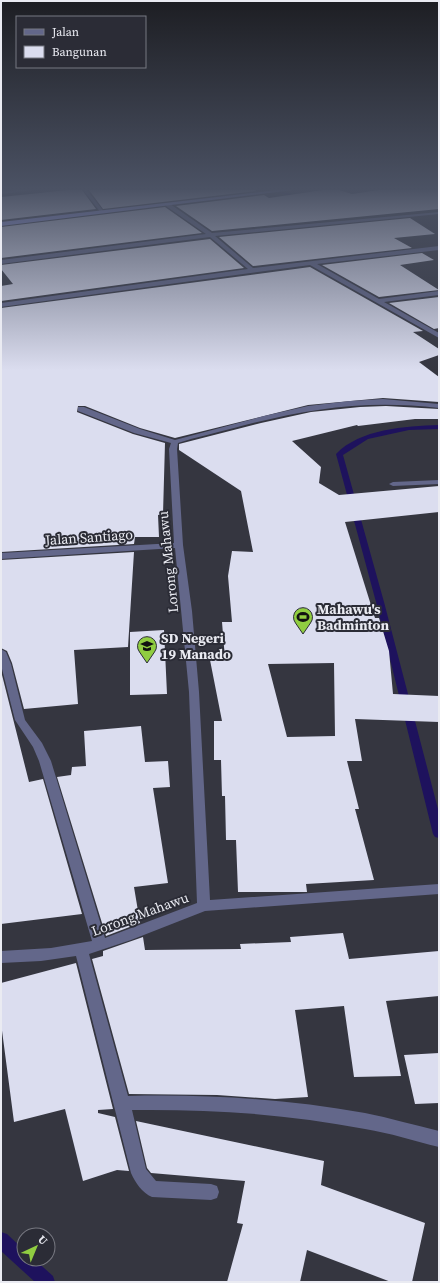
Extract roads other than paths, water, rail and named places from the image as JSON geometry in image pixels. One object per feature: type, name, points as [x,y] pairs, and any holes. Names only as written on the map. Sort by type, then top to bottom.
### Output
[{"type":"street","points":[[1,262],[95,250]]},
{"type":"street","points":[[228,250],[252,270]]},
{"type":"street","points":[[1,305],[252,270],[423,250]]},
{"type":"street","points":[[311,263],[439,336]]},
{"type":"street","points":[[380,301],[439,293]]},
{"type":"street","points":[[81,409],[137,431],[175,442],[292,412],[350,402],[439,406]]},
{"type":"street","name":"Lorong Mahawu","points":[[1,957],[41,955],[81,949],[100,944],[204,906],[194,692],[188,611],[179,545],[173,449],[175,442]]},
{"type":"street","points":[[393,484],[439,482]]},
{"type":"street","name":"Jalan Santiago","points":[[1,556],[179,545]]},
{"type":"street","points":[[1,652],[6,664],[20,720],[38,746],[45,761],[100,944]]},
{"type":"street","points":[[204,906],[439,889]]},
{"type":"street","points":[[81,949],[139,1173],[152,1189],[211,1192]]},
{"type":"street","points":[[122,1103],[154,1102],[251,1106],[365,1121],[439,1139]]},
{"type":"waterway","points":[[439,427],[409,428],[366,437],[339,454],[380,602],[439,834]]},
{"type":"waterway","points":[[1,1240],[47,1282]]},
{"type":"place","name":"Mahawu's Badminton","points":[[303,634]]},
{"type":"place","name":"SD Negeri 19 Manado","points":[[147,663]]}]
